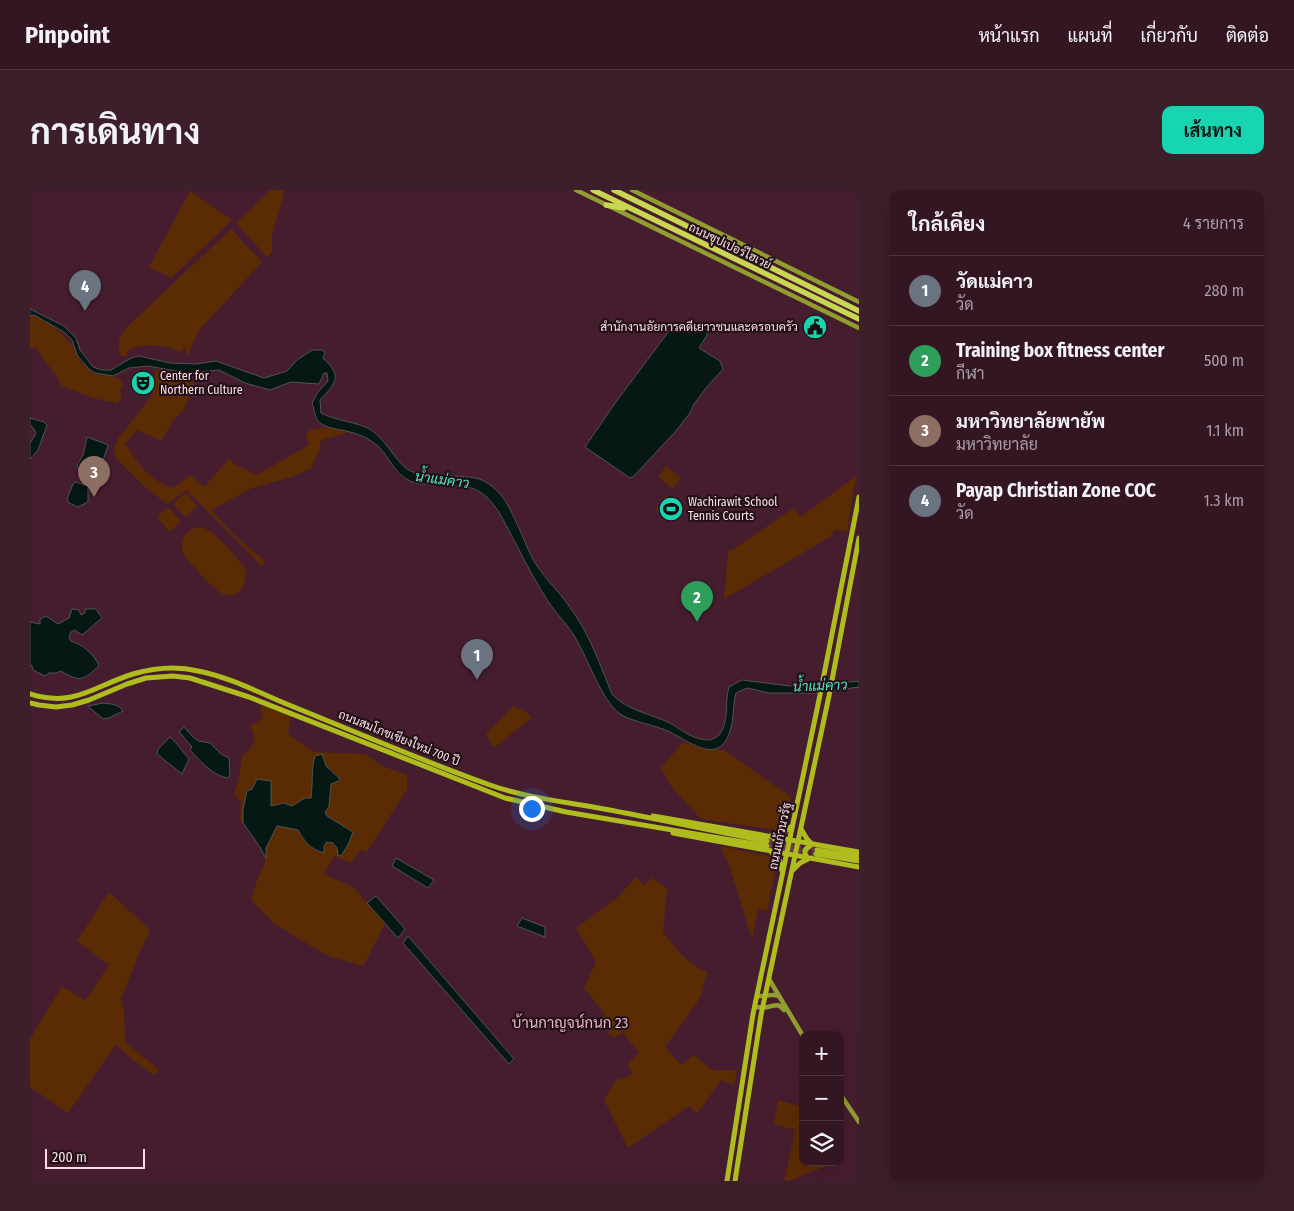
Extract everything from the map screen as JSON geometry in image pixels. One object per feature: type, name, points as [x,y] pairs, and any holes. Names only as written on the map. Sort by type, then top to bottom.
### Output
[{"type":"highway","name":"ถนนซุปเปอร์ไฮเวย์","points":[[593,190],[859,319]]},
{"type":"highway","name":"ถนนซุปเปอร์ไฮเวย์","points":[[614,190],[859,311]]},
{"type":"highway","points":[[606,205],[633,210]]},
{"type":"main road","points":[[576,190],[859,328]]},
{"type":"main road","points":[[632,190],[859,302]]},
{"type":"main road","name":"ถนนแก้วนวรัฐ","points":[[727,1181],[755,1006],[824,678],[859,497]]},
{"type":"main road","name":"ถนนแก้วนวรัฐ","points":[[735,1181],[761,1015],[765,1007],[764,997],[829,696],[859,538]]},
{"type":"main road","points":[[849,547],[857,547]]},
{"type":"main road","name":"ถนนสมโภชเชียงใหม่ 700 ปี","points":[[30,694],[57,699],[69,698],[91,692],[143,671],[160,668],[199,671],[230,681],[491,785],[533,796],[645,818],[655,816],[768,844]]},
{"type":"main road","name":"ถนนสมโภชเชียงใหม่ 700 ปี","points":[[30,703],[39,706],[56,707],[72,705],[146,678],[173,676],[190,678],[249,696],[505,798],[566,812],[659,828],[671,833],[768,844]]},
{"type":"main road","points":[[768,844],[792,826]]},
{"type":"main road","points":[[801,828],[806,839],[813,844]]},
{"type":"main road","points":[[768,844],[789,840],[859,852]]},
{"type":"main road","points":[[768,844],[786,854],[859,867]]},
{"type":"main road","points":[[768,844],[779,859],[782,872]]},
{"type":"main road","points":[[808,859],[805,855],[805,850],[813,844]]},
{"type":"main road","points":[[859,857],[816,852],[859,861]]},
{"type":"main road","points":[[791,874],[794,868],[808,859]]},
{"type":"main road","points":[[769,979],[799,1031]]},
{"type":"main road","points":[[757,996],[774,995],[779,997]]},
{"type":"main road","points":[[755,1006],[765,1007],[776,1004],[782,1008],[799,1031]]},
{"type":"main road","points":[[844,1100],[859,1122]]},
{"type":"shaded area","points":[[271,190],[285,190],[272,235],[272,252],[267,257],[236,223]]},
{"type":"shaded area","points":[[190,191],[232,220],[171,278],[149,267]]},
{"type":"shaded area","points":[[231,229],[262,262],[200,329],[187,356],[185,348],[179,352],[168,347],[145,346],[132,348],[127,351],[127,356],[121,356],[119,341],[127,327]]},
{"type":"shaded area","points":[[30,316],[50,324],[65,337],[74,348],[79,360],[94,374],[119,378],[123,385],[120,390],[122,398],[117,403],[93,398],[62,386],[36,347],[30,349]]},
{"type":"shaded area","points":[[155,370],[178,375],[195,383],[189,390],[192,391],[184,409],[172,422],[162,441],[137,430],[125,444],[145,471],[158,481],[173,488],[191,475],[204,487],[229,459],[236,465],[257,475],[309,445],[306,432],[328,428],[349,432],[321,440],[319,451],[311,468],[292,477],[252,488],[211,510],[236,537],[265,561],[262,566],[186,490],[167,504],[144,486],[115,457],[114,449],[118,439],[153,394]]},
{"type":"shaded area","points":[[666,466],[681,478],[673,489],[658,477]]},
{"type":"shaded area","points":[[856,476],[847,532],[835,529],[830,537],[724,599],[728,551],[734,549],[794,508],[801,517]]},
{"type":"shaded area","points":[[186,493],[197,506],[186,517],[173,504]]},
{"type":"shaded area","name":"Wachirawit School Tennis Courts","points":[[666,495],[685,508],[675,522],[656,510]]},
{"type":"shaded area","points":[[168,507],[181,521],[170,532],[157,517]]},
{"type":"shaded area","points":[[197,527],[210,531],[244,566],[246,572],[245,584],[233,595],[217,591],[183,553],[182,544],[184,537],[189,531]]},
{"type":"shaded area","points":[[262,705],[291,716],[288,734],[314,752],[365,754],[382,766],[407,775],[407,789],[367,852],[361,849],[351,863],[334,856],[324,874],[353,887],[385,924],[363,966],[328,956],[276,925],[251,900],[266,860],[266,848],[277,826],[298,830],[303,839],[312,848],[324,846],[327,842],[330,842],[337,848],[338,855],[341,856],[353,832],[327,816],[325,811],[329,807],[331,784],[339,781],[338,776],[326,766],[322,754],[313,764],[314,779],[311,798],[305,798],[292,806],[284,803],[271,806],[252,789],[247,791],[243,810],[243,823],[240,821],[241,801],[234,795],[242,756],[249,750],[254,739],[250,726],[263,718],[260,710]]},
{"type":"shaded area","points":[[514,706],[531,716],[530,719],[495,747],[491,744],[486,734]]},
{"type":"shaded area","points":[[683,742],[708,750],[724,750],[791,797],[783,825],[776,830],[701,819],[671,786],[661,768]]},
{"type":"shaded area","points":[[720,846],[768,856],[774,860],[776,867],[767,911],[758,909],[752,939],[729,865]]},
{"type":"shaded area","points":[[636,877],[644,885],[652,878],[667,888],[663,932],[688,961],[707,971],[700,998],[665,1047],[681,1065],[693,1055],[712,1070],[737,1070],[734,1085],[721,1080],[697,1114],[689,1106],[628,1148],[604,1100],[618,1076],[620,1080],[633,1073],[627,1065],[639,1053],[623,1032],[614,1038],[600,1025],[605,1014],[584,988],[596,962],[576,928],[617,898]]},
{"type":"shaded area","points":[[109,892],[150,930],[121,999],[124,1011],[125,1042],[159,1070],[154,1075],[133,1060],[116,1044],[68,1113],[30,1087],[30,1039],[62,986],[85,1001],[109,965],[77,941]]},
{"type":"shaded area","points":[[778,1100],[799,1106],[799,1166],[824,1167],[784,1181],[795,1130],[774,1124]]},
{"type":"water","name":"น้ำแม่คาว","points":[[30,309],[64,326],[76,338],[80,350],[93,367],[102,370],[111,370],[131,358],[139,356],[170,363],[196,364],[216,361],[264,378],[287,371],[297,360],[312,350],[322,350],[325,353],[323,358],[333,370],[335,379],[330,389],[320,400],[321,413],[371,430],[381,439],[402,465],[414,473],[474,478],[484,481],[494,488],[507,504],[534,561],[576,616],[594,649],[612,694],[631,708],[670,723],[693,736],[708,740],[715,738],[722,730],[726,718],[729,687],[742,680],[790,686],[815,686],[859,681],[859,687],[814,693],[769,693],[747,688],[736,693],[728,737],[722,745],[715,749],[698,747],[670,732],[625,717],[613,708],[607,700],[581,647],[552,608],[493,504],[483,494],[466,486],[428,485],[410,481],[399,473],[372,441],[356,434],[321,424],[317,419],[312,403],[318,392],[328,381],[327,373],[324,373],[319,384],[291,382],[270,390],[245,383],[219,370],[187,373],[148,366],[129,368],[113,376],[95,373],[77,355],[72,340],[64,332],[34,315],[30,316]]},
{"type":"water","points":[[680,323],[707,330],[707,335],[699,348],[720,361],[723,369],[706,388],[675,432],[630,478],[585,447],[672,327]]},
{"type":"water","points":[[30,418],[44,422],[47,425],[38,450],[30,459],[30,443],[36,434],[30,425]]},
{"type":"water","points":[[87,437],[108,446],[98,474],[95,475],[79,470],[77,466],[83,454]]},
{"type":"water","points":[[76,482],[88,486],[88,502],[78,507],[69,503],[67,499],[73,484]]},
{"type":"water","points":[[72,609],[79,610],[81,615],[85,613],[85,609],[96,609],[102,618],[82,635],[75,630],[71,632],[69,638],[88,650],[99,666],[81,678],[73,677],[61,671],[49,673],[45,676],[33,670],[30,665],[30,622],[40,624],[40,619],[46,616],[58,624],[69,618]]},
{"type":"water","points":[[103,703],[117,706],[123,711],[103,719],[88,706]]},
{"type":"water","points":[[184,727],[193,737],[199,741],[210,743],[221,754],[229,758],[230,775],[228,778],[212,771],[190,750],[192,747],[179,732]]},
{"type":"water","points":[[170,737],[189,759],[182,774],[157,754],[158,749]]},
{"type":"water","points":[[322,754],[326,766],[340,779],[331,784],[329,807],[325,812],[327,816],[353,832],[348,845],[341,856],[338,855],[337,848],[333,843],[327,842],[324,846],[324,853],[308,844],[298,830],[277,826],[266,848],[266,859],[243,823],[243,810],[247,791],[252,789],[257,779],[271,781],[271,806],[284,803],[292,806],[305,798],[311,798],[315,756]]},
{"type":"water","points":[[396,858],[434,880],[428,888],[392,866]]},
{"type":"water","points":[[376,896],[405,929],[398,938],[367,903]]},
{"type":"water","points":[[522,918],[545,927],[545,937],[517,926]]},
{"type":"water","points":[[408,936],[514,1059],[509,1064],[403,943]]},
{"type":"tunnel","points":[[767,841],[817,850]]},
{"type":"tunnel","points":[[767,846],[816,854]]},
{"type":"place","name":"Payap Christian Zone COC","points":[[85,311]]},
{"type":"place","name":"สำนักงานอัยการคดีเยาวชนและครอบครัว","points":[[815,327]]},
{"type":"place","name":"Center for Northern Culture","points":[[143,383]]},
{"type":"place","name":"มหาวิทยาลัยพายัพ","points":[[94,497]]},
{"type":"place","name":"Wachirawit School Tennis Courts","points":[[671,509]]},
{"type":"place","name":"Training box fitness center","points":[[697,622]]},
{"type":"place","name":"วัดแม่คาว","points":[[477,680]]},
{"type":"district","name":"บ้านกาญจน์กนก 23","points":[[570,1023]]}]
